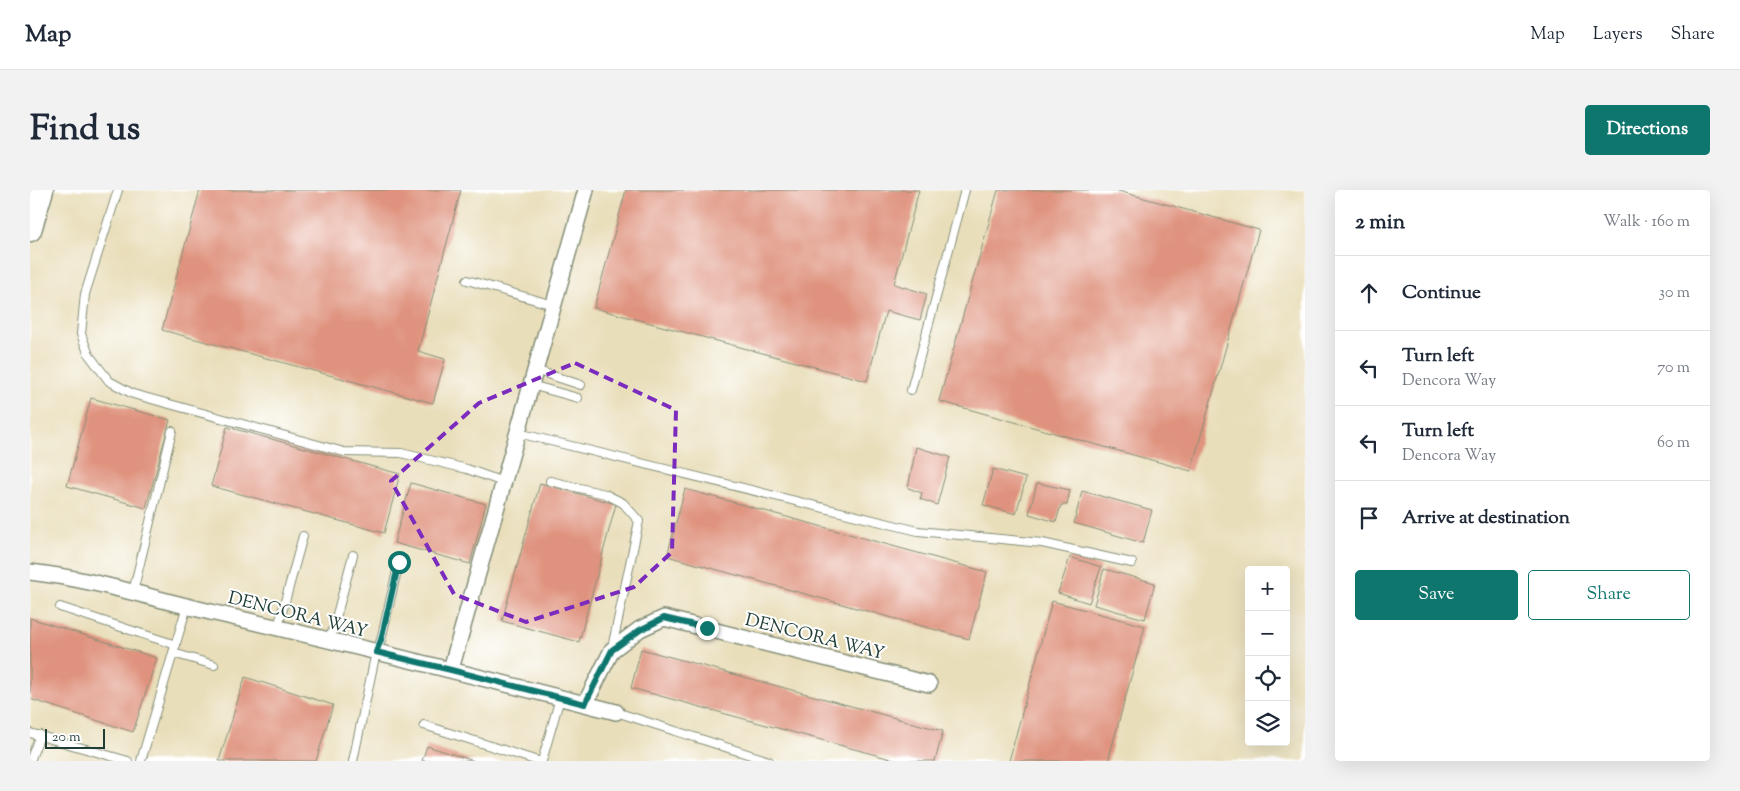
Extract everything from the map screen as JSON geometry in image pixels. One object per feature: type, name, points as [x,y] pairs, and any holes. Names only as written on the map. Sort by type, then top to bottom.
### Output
[{"type":"street","points":[[30,230],[42,190]]},
{"type":"street","points":[[451,670],[586,190]]},
{"type":"street","name":"DENCORA WAY","points":[[30,572],[55,575],[133,592],[616,712]]},
{"type":"street","name":"DENCORA WAY","points":[[585,704],[612,650],[640,630],[664,618],[930,684]]},
{"type":"lane","points":[[118,190],[85,294],[81,334],[88,355],[110,381],[133,394],[344,452],[401,453],[466,469],[504,482]]},
{"type":"lane","points":[[911,390],[965,190]]},
{"type":"lane","points":[[467,280],[553,305]]},
{"type":"lane","points":[[535,370],[581,385]]},
{"type":"lane","points":[[531,385],[578,398]]},
{"type":"lane","points":[[133,592],[172,431]]},
{"type":"lane","points":[[518,433],[918,531],[1042,543],[1132,563]]},
{"type":"lane","points":[[550,481],[604,494],[623,503],[639,521],[612,650]]},
{"type":"lane","points":[[278,627],[304,536]]},
{"type":"lane","points":[[330,640],[353,555]]},
{"type":"lane","points":[[353,761],[376,652],[381,640],[399,562]]},
{"type":"lane","points":[[141,761],[188,606]]},
{"type":"lane","points":[[60,607],[214,664]]},
{"type":"lane","points":[[542,761],[560,698]]},
{"type":"lane","points":[[616,712],[769,761]]},
{"type":"lane","points":[[424,725],[538,761]]},
{"type":"lane","points":[[30,733],[128,761]]},
{"type":"lane","points":[[30,761],[40,736]]},
{"type":"highlighted area","points":[[575,363],[676,410],[672,552],[634,587],[526,622],[454,594],[391,481],[479,403]]},
{"type":"building","points":[[200,190],[461,190],[418,351],[445,359],[433,403],[162,330]]},
{"type":"building","points":[[626,190],[919,190],[894,284],[927,294],[920,320],[886,311],[867,381],[594,308]]},
{"type":"building","points":[[998,190],[1115,190],[1259,230],[1191,471],[939,401]]},
{"type":"building","points":[[91,398],[170,420],[146,508],[67,486]]},
{"type":"building","points":[[227,427],[400,474],[384,533],[211,486]]},
{"type":"building","points":[[916,447],[950,457],[937,505],[920,499],[922,493],[908,488]]},
{"type":"building","points":[[993,469],[1026,478],[1016,514],[983,505]]},
{"type":"building","points":[[411,483],[486,504],[470,564],[394,543]]},
{"type":"building","points":[[540,483],[616,504],[579,642],[502,621]]},
{"type":"building","points":[[1037,483],[1070,490],[1067,505],[1061,505],[1056,522],[1029,514]]},
{"type":"building","points":[[685,489],[987,572],[969,639],[667,556]]},
{"type":"building","points":[[1082,491],[1152,510],[1143,543],[1074,523]]},
{"type":"building","points":[[1070,557],[1101,567],[1089,603],[1058,593]]},
{"type":"building","points":[[1104,569],[1155,583],[1145,619],[1094,605]]},
{"type":"building","points":[[1052,601],[1145,626],[1108,761],[1009,761]]},
{"type":"building","points":[[30,618],[157,658],[133,732],[30,699]]},
{"type":"building","points":[[641,649],[943,731],[935,761],[898,761],[631,688]]},
{"type":"building","points":[[245,677],[333,705],[316,761],[219,761]]},
{"type":"building","points":[[427,746],[474,761],[422,761]]},
{"type":"route","points":[[399,562],[381,640],[376,652],[585,704],[612,650],[640,630],[664,618],[707,628]]}]
